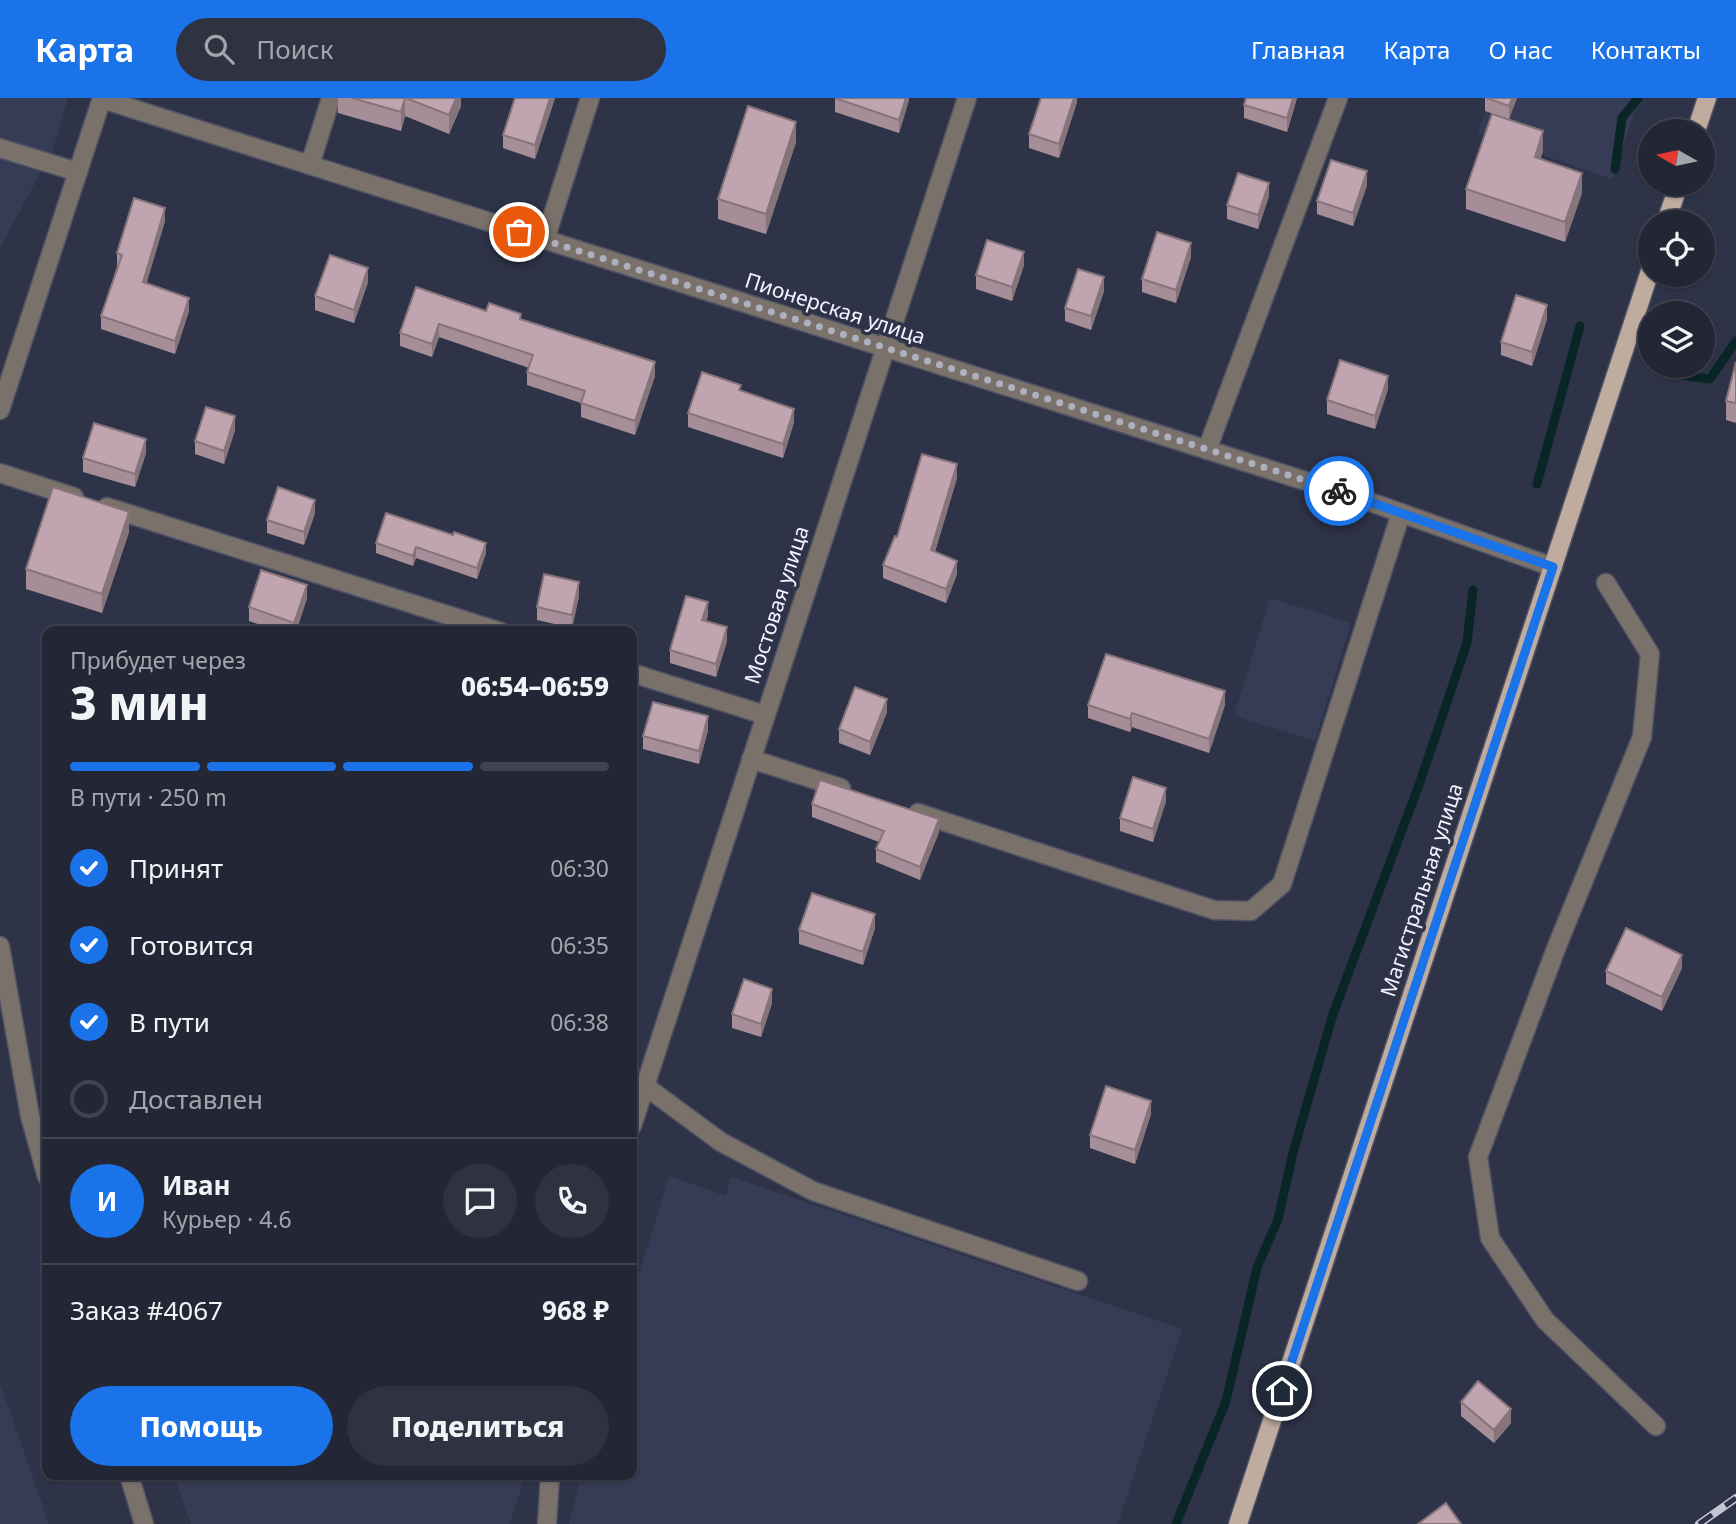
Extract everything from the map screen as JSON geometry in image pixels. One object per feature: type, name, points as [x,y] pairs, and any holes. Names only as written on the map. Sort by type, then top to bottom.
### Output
[{"type":"main road","points":[[1700,119],[1707,98]]},
{"type":"main road","name":"Магистральная улица","points":[[1238,1524],[1645,287]]},
{"type":"street","points":[[0,410],[102,98]]},
{"type":"street","name":"Пионерская улица","points":[[102,98],[1207,450],[1401,513],[1553,567]]},
{"type":"street","points":[[310,165],[331,98]]},
{"type":"street","points":[[545,240],[590,98]]},
{"type":"street","name":"Мостовая улица","points":[[637,1111],[967,98]]},
{"type":"street","points":[[1207,450],[1338,98]]},
{"type":"street","points":[[0,148],[78,173]]},
{"type":"street","points":[[0,473],[482,626]]},
{"type":"street","points":[[897,806],[1213,910],[1251,911],[1282,884],[1401,513]]},
{"type":"street","points":[[1606,583],[1650,654],[1642,737],[1557,946],[1478,1157],[1490,1238],[1545,1320],[1656,1426]]},
{"type":"street","points":[[637,675],[765,715]]},
{"type":"street","points":[[751,759],[857,793]]},
{"type":"street","points":[[0,946],[30,1116],[42,1159]]},
{"type":"street","points":[[645,1086],[721,1142],[813,1191],[1078,1281]]},
{"type":"street","points":[[131,1480],[145,1524]]},
{"type":"street","points":[[548,1524],[550,1480]]},
{"type":"shaded area","points":[[0,98],[68,98],[53,149],[0,248]]},
{"type":"shaded area","points":[[1490,98],[1639,98],[1612,179],[1478,133]]},
{"type":"shaded area","points":[[1270,598],[1351,623],[1315,741],[1234,716]]},
{"type":"shaded area","points":[[669,1176],[726,1196],[731,1177],[1182,1329],[1118,1524],[569,1524],[580,1480],[637,1480],[637,1282]]},
{"type":"shaded area","points":[[0,1383],[49,1524],[0,1524]]},
{"type":"shaded area","points":[[176,1480],[523,1480],[510,1524],[191,1524]]},
{"type":"building","points":[[352,98],[405,98],[401,112]]},
{"type":"building","points":[[406,98],[456,98],[449,115]]},
{"type":"building","points":[[515,98],[550,98],[535,145],[503,135]]},
{"type":"building","points":[[835,98],[906,98],[899,120]]},
{"type":"building","points":[[1041,98],[1074,98],[1059,144],[1029,134]]},
{"type":"building","points":[[1246,98],[1293,98],[1287,118],[1244,105]]},
{"type":"building","points":[[1487,98],[1512,98],[1509,106]]},
{"type":"building","points":[[748,106],[796,122],[766,214],[718,199]]},
{"type":"building","points":[[1492,114],[1543,131],[1535,157],[1582,173],[1565,222],[1466,189]]},
{"type":"building","points":[[1331,160],[1367,171],[1353,213],[1317,201]]},
{"type":"building","points":[[1238,173],[1269,183],[1258,215],[1227,205]]},
{"type":"building","points":[[134,198],[165,208],[143,282],[189,298],[175,341],[101,316],[122,255],[117,253]]},
{"type":"building","points":[[1157,232],[1191,243],[1176,290],[1142,279]]},
{"type":"building","points":[[987,240],[1024,252],[1012,287],[976,275]]},
{"type":"building","points":[[330,255],[368,268],[354,310],[315,296]]},
{"type":"building","points":[[1078,269],[1104,277],[1091,316],[1065,308]]},
{"type":"building","points":[[416,287],[486,311],[489,303],[521,314],[520,319],[655,362],[635,421],[581,403],[585,391],[527,372],[533,355],[439,324],[432,344],[400,333]]},
{"type":"building","points":[[1516,295],[1547,305],[1532,352],[1501,342]]},
{"type":"building","points":[[1340,360],[1388,376],[1375,416],[1327,400]]},
{"type":"building","points":[[1736,362],[1736,403],[1726,401]]},
{"type":"building","points":[[702,372],[741,385],[739,390],[794,409],[783,444],[688,413]]},
{"type":"building","points":[[206,407],[235,416],[224,451],[195,441]]},
{"type":"building","points":[[94,423],[146,439],[135,474],[83,458]]},
{"type":"building","points":[[922,454],[957,464],[931,550],[957,561],[946,589],[883,565],[895,536],[897,537]]},
{"type":"building","points":[[53,487],[129,512],[102,594],[26,569]]},
{"type":"building","points":[[278,487],[315,500],[304,532],[267,520]]},
{"type":"building","points":[[386,513],[486,543],[477,568],[416,547],[413,556],[376,543]]},
{"type":"building","points":[[261,570],[307,585],[294,623],[249,607]]},
{"type":"building","points":[[544,574],[579,582],[572,615],[537,607]]},
{"type":"building","points":[[686,596],[708,602],[702,620],[727,627],[716,664],[670,650]]},
{"type":"building","points":[[1106,654],[1225,691],[1209,739],[1132,713],[1130,719],[1088,705]]},
{"type":"building","points":[[855,687],[887,699],[870,742],[839,729]]},
{"type":"building","points":[[653,702],[708,716],[699,751],[643,736]]},
{"type":"building","points":[[1133,777],[1166,788],[1153,829],[1120,818]]},
{"type":"building","points":[[820,780],[939,819],[920,867],[876,849],[884,831],[812,804]]},
{"type":"building","points":[[812,893],[875,914],[863,952],[799,930]]},
{"type":"building","points":[[1626,928],[1682,955],[1662,997],[1606,971]]},
{"type":"building","points":[[744,979],[772,989],[761,1024],[732,1014]]},
{"type":"building","points":[[1106,1086],[1151,1101],[1135,1150],[1090,1135]]},
{"type":"building","points":[[1478,1381],[1511,1409],[1494,1430],[1461,1402]]},
{"type":"building","points":[[1446,1503],[1461,1524],[1418,1524]]},
{"type":"waterway","points":[[1615,169],[1622,118],[1638,98]]},
{"type":"waterway","points":[[1537,484],[1580,326]]},
{"type":"waterway","points":[[1715,372],[1736,341]]},
{"type":"waterway","points":[[1702,378],[1711,378]]},
{"type":"waterway","points":[[1176,1524],[1226,1401],[1257,1268],[1278,1219],[1294,1149],[1333,1014],[1420,782],[1467,643],[1473,590]]},
{"type":"railway","points":[[1699,1524],[1736,1498]]},
{"type":"way so far","points":[[519,232],[1339,491]]},
{"type":"route","points":[[1282,1391],[1553,567],[1339,491]]}]
